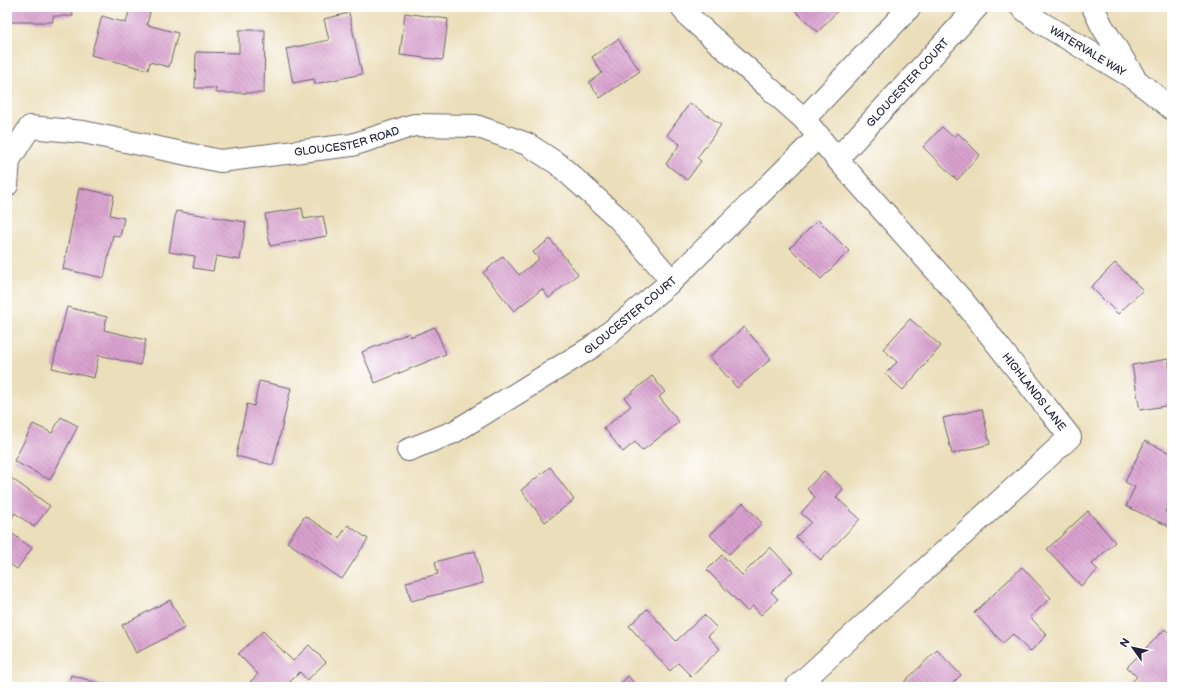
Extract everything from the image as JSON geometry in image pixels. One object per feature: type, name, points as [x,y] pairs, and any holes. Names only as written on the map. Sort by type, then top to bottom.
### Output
[{"type":"street","name":"HIGHLANDS LANE","points":[[682,7],[687,14],[804,119],[837,159],[964,302],[1070,437],[796,687]]},
{"type":"street","points":[[804,119],[910,7]]},
{"type":"street","name":"GLOUCESTER COURT","points":[[837,159],[978,7]]},
{"type":"street","name":"WATERVALE WAY","points":[[1021,7],[1040,22],[1135,79],[1172,109]]},
{"type":"street","name":"WATERVALE WAY","points":[[1093,7],[1102,26],[1135,79]]},
{"type":"street","name":"GLOUCESTER ROAD","points":[[7,185],[9,160],[30,127],[83,132],[220,162],[352,145],[414,125],[476,126],[527,144],[558,164],[618,218],[672,281]]},
{"type":"street","name":"GLOUCESTER COURT","points":[[408,450],[454,432],[592,347],[672,281],[819,136]]},
{"type":"building","points":[[7,7],[72,7],[73,16],[53,16],[53,22],[7,22]]},
{"type":"building","points":[[130,7],[150,12],[147,25],[178,33],[169,67],[150,62],[148,70],[91,55],[102,16],[126,23]]},
{"type":"building","points":[[800,7],[841,7],[818,32],[796,12]]},
{"type":"building","points":[[349,13],[362,74],[315,84],[314,79],[293,83],[286,49],[329,40],[324,19]]},
{"type":"building","points":[[405,13],[448,19],[443,60],[400,55]]},
{"type":"building","points":[[239,30],[265,30],[264,93],[216,93],[216,88],[195,88],[196,52],[239,53]]},
{"type":"building","points":[[618,39],[640,71],[600,98],[589,82],[602,73],[592,57]]},
{"type":"building","points":[[690,103],[721,125],[697,158],[701,161],[687,180],[666,164],[680,144],[667,135]]},
{"type":"building","points":[[942,127],[953,137],[958,133],[980,155],[957,180],[923,147]]},
{"type":"building","points":[[79,188],[114,195],[110,215],[124,218],[120,237],[113,235],[104,278],[63,269]]},
{"type":"building","points":[[302,208],[304,219],[323,216],[327,236],[270,246],[265,214]]},
{"type":"building","points":[[176,211],[246,222],[240,260],[216,256],[213,271],[193,268],[195,256],[169,252]]},
{"type":"building","points":[[818,220],[849,251],[821,279],[790,248]]},
{"type":"building","points":[[550,239],[578,274],[549,298],[542,289],[514,311],[483,273],[503,256],[519,275],[539,259],[533,252]]},
{"type":"building","points":[[1115,263],[1143,290],[1118,314],[1091,287]]},
{"type":"building","points":[[67,307],[107,317],[104,330],[146,340],[140,365],[99,355],[94,378],[52,368]]},
{"type":"building","points":[[910,319],[941,346],[903,390],[885,374],[897,362],[883,349]]},
{"type":"building","points":[[435,327],[446,354],[375,383],[362,352],[409,333],[410,337]]},
{"type":"building","points":[[744,327],[771,359],[737,388],[710,357]]},
{"type":"building","points":[[1168,359],[1172,384],[1172,405],[1140,410],[1132,365]]},
{"type":"building","points":[[652,376],[665,392],[659,397],[679,422],[642,451],[635,442],[623,452],[604,428],[631,406],[625,398]]},
{"type":"building","points":[[259,381],[291,388],[273,465],[236,456],[247,404],[254,406]]},
{"type":"building","points":[[982,409],[990,444],[952,454],[943,418]]},
{"type":"building","points":[[61,417],[78,426],[50,480],[14,461],[33,424],[52,433]]},
{"type":"building","points":[[1145,441],[1172,454],[1172,496],[1165,512],[1172,515],[1172,523],[1170,527],[1126,506],[1135,487],[1125,482]]},
{"type":"building","points":[[550,467],[574,500],[545,522],[521,490]]},
{"type":"building","points":[[824,471],[843,489],[836,497],[860,519],[821,560],[796,537],[811,522],[801,513],[815,497],[807,489]]},
{"type":"building","points":[[7,475],[50,506],[34,527],[15,513],[7,524]]},
{"type":"building","points":[[743,503],[762,523],[729,554],[710,535]]},
{"type":"building","points":[[1088,511],[1115,542],[1092,564],[1098,570],[1081,586],[1047,549]]},
{"type":"building","points":[[305,516],[339,538],[348,525],[368,539],[342,579],[287,542]]},
{"type":"building","points":[[7,530],[32,548],[17,569],[7,562]]},
{"type":"building","points":[[770,547],[793,571],[771,592],[778,599],[761,615],[753,606],[747,611],[707,570],[722,555],[742,575]]},
{"type":"building","points":[[475,551],[483,583],[411,601],[406,582],[438,574],[435,562]]},
{"type":"building","points":[[1022,567],[1051,598],[1030,617],[1047,635],[1030,652],[1013,634],[1003,643],[974,613]]},
{"type":"building","points":[[170,600],[185,628],[136,653],[122,625]]},
{"type":"building","points":[[647,609],[676,641],[704,615],[717,628],[708,636],[720,649],[691,676],[678,663],[670,671],[629,626]]},
{"type":"building","points":[[1165,629],[1172,636],[1172,685],[1170,687],[1126,687],[1137,677],[1127,667]]},
{"type":"building","points":[[263,631],[293,661],[309,645],[326,662],[307,680],[300,672],[285,687],[255,687],[250,682],[258,674],[238,654]]},
{"type":"building","points":[[937,650],[961,675],[949,687],[899,687]]},
{"type":"building","points":[[71,675],[112,687],[67,687]]},
{"type":"building","points":[[628,676],[638,687],[617,687]]}]
